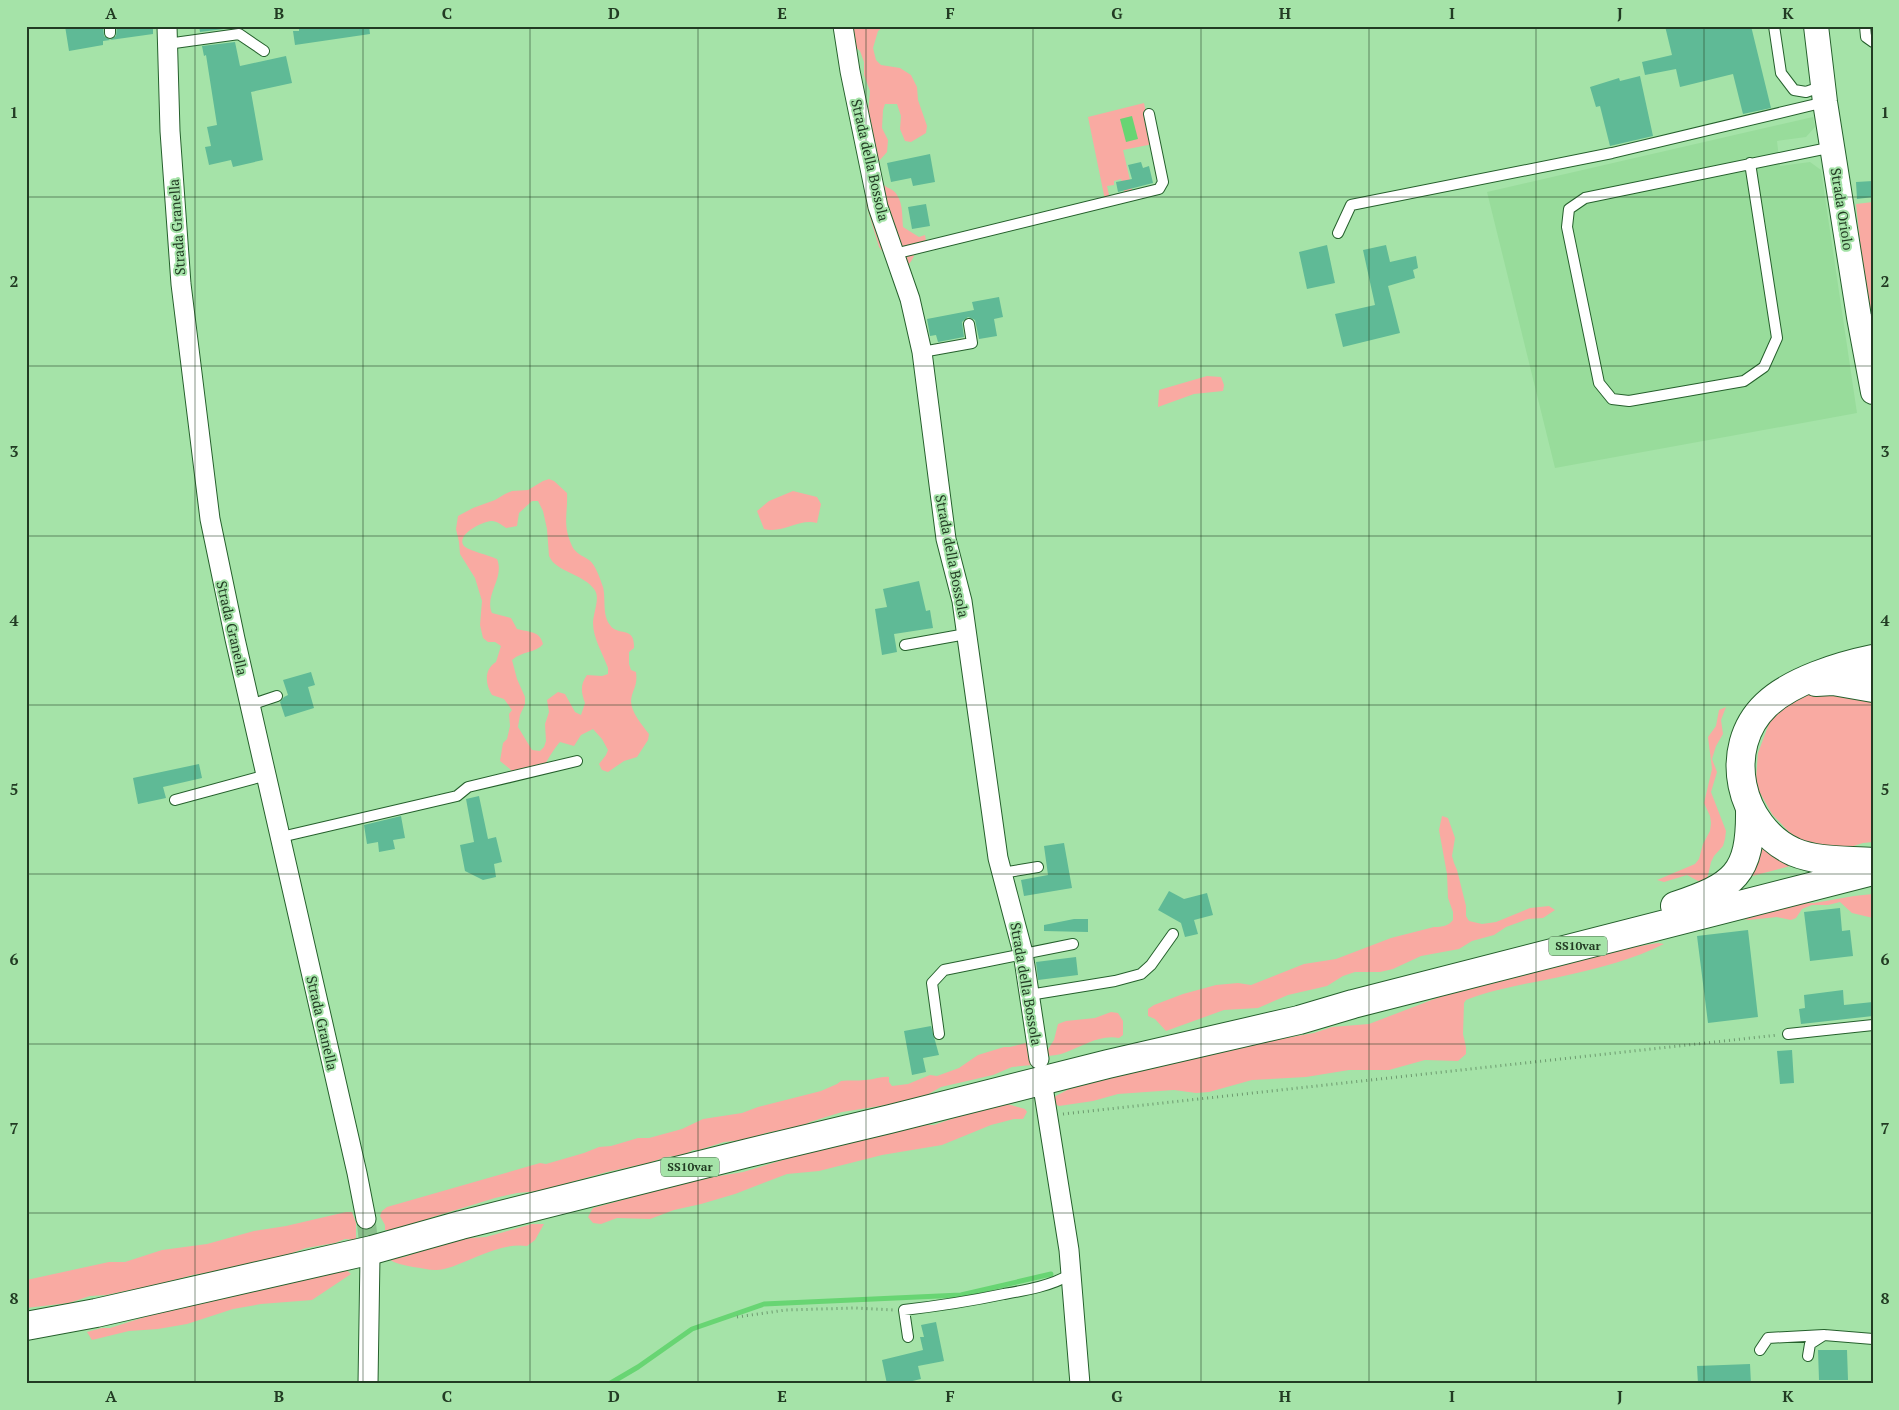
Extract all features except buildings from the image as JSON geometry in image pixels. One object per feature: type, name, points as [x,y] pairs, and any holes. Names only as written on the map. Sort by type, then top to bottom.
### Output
[{"type":"highway","points":[[1868,658],[1782,692],[1765,706],[1752,724],[1746,738],[1740,766],[1742,788],[1750,809],[1761,826],[1776,841],[1794,851],[1814,858],[1868,867]]},
{"type":"highway","points":[[1802,683],[1832,681],[1872,687]]},
{"type":"highway","points":[[1655,926],[1666,909],[1691,901],[1726,885],[1739,870],[1746,856],[1750,834],[1750,809]]},
{"type":"highway","name":"SS10var","points":[[26,1326],[96,1313],[372,1250],[460,1225],[728,1158],[890,1120],[1108,1064],[1299,1020],[1353,1004],[1655,926],[1868,867]]},
{"type":"street","name":"Strada della Bossola","points":[[843,26],[874,189],[910,299],[922,352],[946,539],[962,601],[998,858],[1023,953],[1039,1060]]},
{"type":"street","name":"Strada Oriolo","points":[[1816,26],[1824,94],[1857,308],[1873,392]]},
{"type":"street","name":"Strada Granella","points":[[167,35],[170,131],[181,284],[209,510],[218,566],[281,837],[366,1219]]},
{"type":"street","points":[[1043,1087],[1069,1250],[1080,1384]]},
{"type":"street","points":[[368,1384],[370,1256]]},
{"type":"lane","points":[[1774,26],[1781,73],[1794,90],[1824,94]]},
{"type":"lane","points":[[1865,26],[1866,37],[1873,42]]},
{"type":"lane","points":[[167,35],[239,34],[264,51]]},
{"type":"lane","points":[[1338,233],[1351,205],[1612,153],[1824,94]]},
{"type":"lane","points":[[894,254],[1159,189],[1163,182],[1149,114]]},
{"type":"lane","points":[[1750,163],[1777,338],[1764,367],[1744,381],[1629,401],[1612,399],[1599,384],[1567,227],[1569,209],[1585,198],[1750,163],[1833,147]]},
{"type":"lane","points":[[922,352],[972,343],[969,324]]},
{"type":"lane","points":[[905,645],[966,634]]},
{"type":"lane","points":[[250,705],[277,696]]},
{"type":"lane","points":[[281,837],[456,796],[468,787],[577,761]]},
{"type":"lane","points":[[175,800],[266,775]]},
{"type":"lane","points":[[1002,872],[1038,867]]},
{"type":"lane","points":[[1029,995],[1115,982],[1141,974],[1151,965],[1173,934]]},
{"type":"lane","points":[[940,1034],[932,983],[944,970],[1073,944]]},
{"type":"lane","points":[[1788,1034],[1873,1025]]},
{"type":"lane","points":[[908,1337],[904,1310],[953,1305],[1026,1290],[1060,1281],[1071,1274]]},
{"type":"lane","points":[[1760,1350],[1768,1338],[1824,1335],[1873,1339]]},
{"type":"lane","points":[[1808,1356],[1810,1344],[1824,1335]]},
{"type":"path","points":[[1048,1116],[1788,1034]]},
{"type":"path","points":[[737,1317],[786,1310],[855,1308],[904,1310]]},
{"type":"shaded area","points":[[840,26],[885,26],[878,31],[873,48],[876,60],[881,65],[900,68],[911,75],[917,87],[918,100],[927,126],[926,133],[911,142],[905,141],[900,129],[901,116],[897,104],[885,104],[882,128],[888,140],[887,152],[879,161],[882,183],[893,190],[899,199],[903,227],[919,237],[925,235],[926,241],[919,246],[912,261],[905,267],[892,264],[879,247],[867,207],[865,195],[874,173],[868,114],[870,91],[864,75],[864,62],[860,51],[851,43]]},
{"type":"shaded area","points":[[1144,103],[1153,144],[1123,150],[1133,193],[1125,196],[1121,179],[1114,181],[1114,185],[1107,186],[1110,199],[1105,200],[1088,117]]},
{"type":"shaded area","points":[[1132,116],[1138,139],[1126,142],[1120,119]]},
{"type":"shaded area","points":[[1813,117],[1815,127],[1806,137],[1777,141],[1780,166],[1810,162],[1821,170],[1857,413],[1555,468],[1487,192]]},
{"type":"shaded area","points":[[1873,202],[1873,339],[1868,317],[1856,204]]},
{"type":"shaded area","points":[[1207,376],[1221,377],[1224,385],[1223,391],[1194,394],[1158,407],[1159,390]]},
{"type":"shaded area","points":[[549,479],[554,481],[567,493],[566,525],[572,546],[589,560],[596,569],[603,587],[605,612],[610,625],[632,636],[634,641],[634,648],[629,652],[631,670],[636,672],[636,685],[631,705],[637,718],[649,734],[648,740],[637,757],[624,761],[608,772],[602,770],[599,764],[608,750],[602,739],[593,729],[581,735],[574,746],[560,742],[543,769],[514,775],[500,761],[503,743],[507,739],[510,726],[509,714],[512,710],[504,699],[492,695],[487,677],[489,669],[496,662],[501,646],[495,642],[488,642],[483,638],[480,625],[482,601],[475,578],[460,554],[456,529],[458,516],[512,491],[528,490]],"holes":[[[532,501],[538,501],[543,511],[547,529],[549,556],[552,561],[585,581],[596,592],[597,601],[593,629],[608,668],[608,674],[602,676],[587,675],[583,682],[582,689],[585,703],[581,715],[575,712],[565,694],[558,692],[547,700],[549,712],[545,724],[546,741],[540,751],[532,750],[518,727],[520,715],[525,704],[525,697],[517,679],[512,660],[540,647],[543,644],[542,640],[537,634],[517,629],[511,618],[492,613],[490,606],[498,573],[497,559],[466,548],[462,542],[463,537],[471,529],[488,522],[496,522],[506,528],[517,526],[519,513]]]},
{"type":"shaded area","points":[[793,491],[817,497],[821,504],[817,523],[810,522],[771,530],[764,529],[757,511],[769,501]]},
{"type":"shaded area","points":[[1809,692],[1873,697],[1873,842],[1847,848],[1821,846],[1800,840],[1789,832],[1772,814],[1759,791],[1756,779],[1758,753],[1770,721],[1786,704]]},
{"type":"shaded area","points":[[1726,707],[1721,720],[1723,734],[1716,746],[1712,759],[1717,772],[1711,792],[1726,831],[1723,846],[1711,862],[1707,880],[1700,882],[1687,875],[1664,882],[1657,880],[1695,864],[1699,859],[1703,844],[1710,831],[1711,823],[1704,803],[1712,769],[1708,737],[1716,726],[1719,710]]},
{"type":"shaded area","points":[[1442,816],[1448,818],[1455,838],[1452,856],[1466,906],[1466,916],[1469,921],[1482,924],[1496,922],[1530,908],[1549,906],[1555,910],[1543,918],[1528,919],[1506,927],[1494,935],[1472,941],[1459,949],[1421,956],[1393,969],[1380,972],[1355,972],[1343,976],[1327,986],[1288,995],[1258,1008],[1224,1010],[1166,1031],[1155,1019],[1148,1016],[1148,1009],[1154,1005],[1183,994],[1216,985],[1238,983],[1251,985],[1304,964],[1336,959],[1391,938],[1449,924],[1453,920],[1453,912],[1448,898],[1447,874],[1439,830]]},
{"type":"shaded area","points":[[1756,830],[1798,864],[1741,879]]},
{"type":"shaded area","points":[[1873,894],[1873,918],[1852,913],[1840,902],[1828,905],[1812,905],[1802,909],[1796,918],[1791,920],[1777,917],[1749,920],[1732,917],[1767,913],[1799,903],[1814,903]]},
{"type":"shaded area","points":[[1658,943],[1664,944],[1617,962],[1504,988],[1466,1000],[1464,1003],[1463,1034],[1466,1054],[1458,1061],[1425,1060],[1389,1070],[1349,1070],[1306,1077],[1252,1080],[1209,1092],[1196,1093],[1174,1090],[1118,1094],[1093,1101],[1059,1106],[1055,1104],[1052,1098],[1069,1089],[1190,1057],[1219,1053],[1257,1043],[1314,1033],[1332,1027],[1369,1024],[1450,993],[1609,951]]},
{"type":"shaded area","points":[[1111,1012],[1118,1013],[1123,1021],[1123,1035],[1119,1038],[1098,1039],[1062,1054],[1048,1056],[1047,1051],[1054,1040],[1058,1024],[1066,1021],[1095,1018]]},
{"type":"shaded area","points":[[1029,1042],[1034,1063],[1032,1065],[1012,1067],[993,1075],[941,1087],[918,1100],[842,1112],[803,1126],[766,1133],[751,1139],[724,1142],[693,1150],[684,1155],[666,1157],[540,1191],[517,1193],[495,1198],[393,1231],[385,1230],[385,1225],[380,1216],[387,1207],[540,1163],[546,1164],[599,1147],[611,1146],[638,1138],[649,1138],[682,1129],[703,1119],[742,1113],[821,1091],[841,1081],[889,1077],[889,1082],[892,1086],[908,1084],[930,1075],[937,1076],[959,1068],[978,1055]]},
{"type":"shaded area","points":[[1007,1104],[1025,1109],[1027,1112],[1023,1119],[1014,1119],[991,1125],[942,1145],[882,1155],[819,1171],[787,1174],[735,1194],[674,1210],[650,1219],[617,1218],[601,1224],[593,1223],[588,1217],[593,1208],[678,1183],[743,1172],[806,1153],[923,1125],[934,1125],[977,1110]]},
{"type":"shaded area","points":[[352,1212],[356,1223],[356,1240],[345,1239],[236,1268],[193,1275],[106,1295],[90,1296],[69,1303],[26,1308],[26,1280],[109,1262],[125,1262],[162,1250],[207,1244],[254,1231],[286,1226]]},
{"type":"shaded area","points":[[532,1224],[544,1224],[535,1240],[527,1246],[506,1247],[495,1250],[440,1270],[413,1267],[387,1258],[404,1257],[434,1246],[470,1238],[486,1237]]},
{"type":"shaded area","points":[[345,1269],[351,1274],[312,1300],[261,1304],[233,1309],[187,1324],[129,1331],[92,1340],[87,1332],[110,1328],[167,1310]]},
{"type":"waterway","points":[[609,1384],[638,1367],[692,1329],[764,1304],[961,1295],[1051,1274]]},
{"type":"tunnel","points":[[366,1219],[370,1256]]}]
